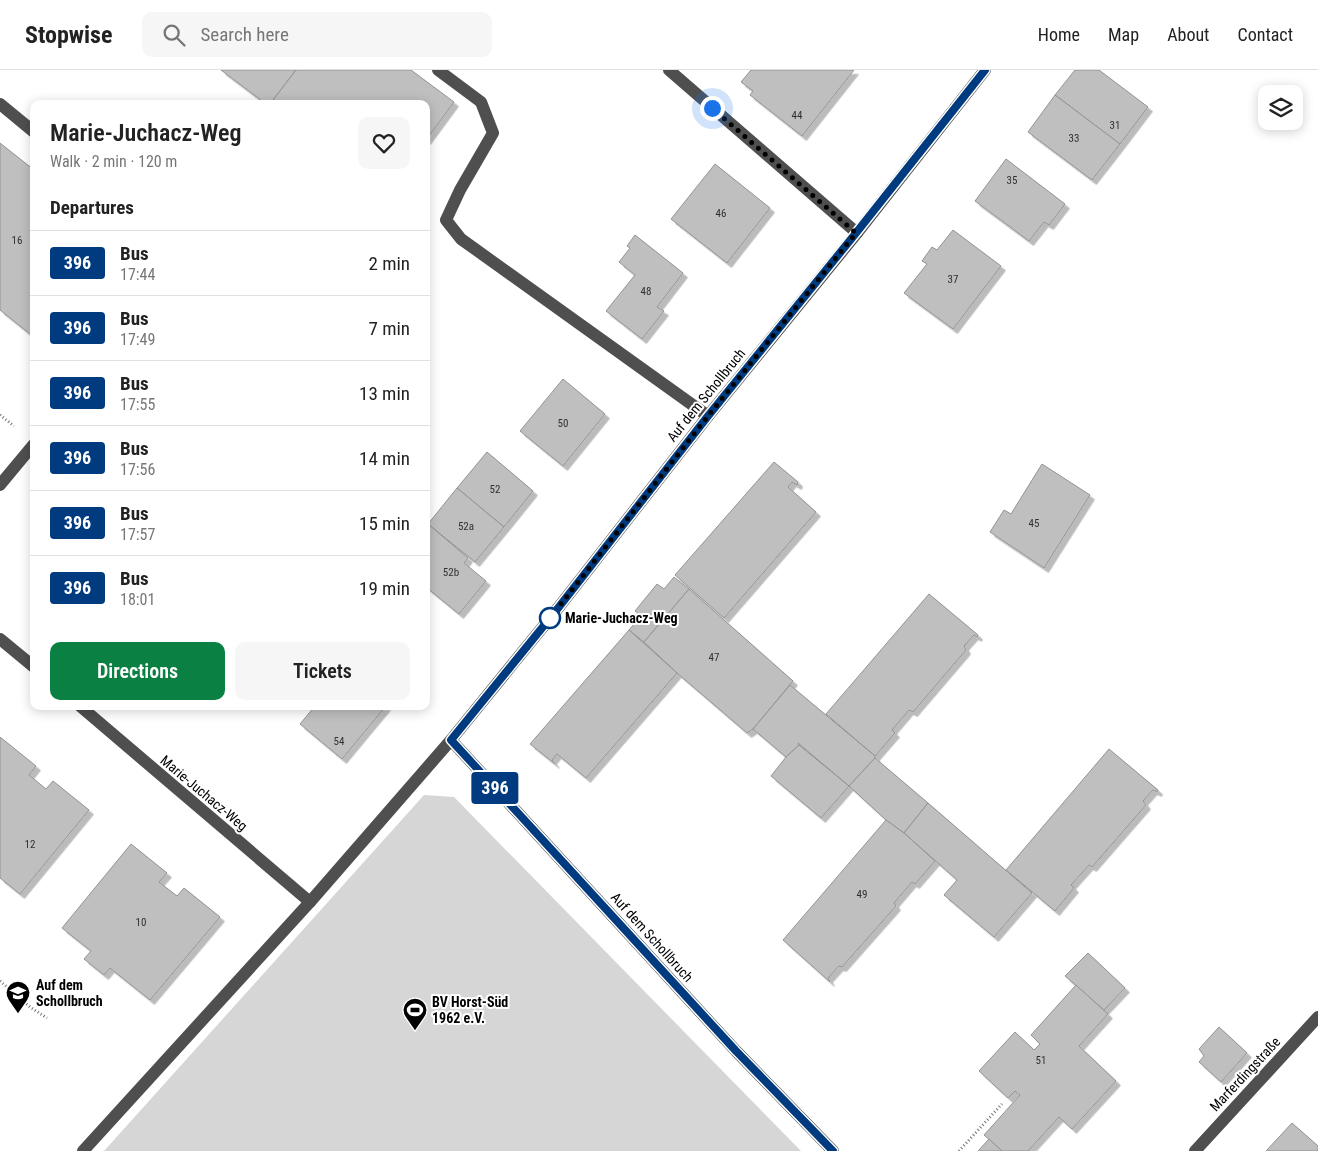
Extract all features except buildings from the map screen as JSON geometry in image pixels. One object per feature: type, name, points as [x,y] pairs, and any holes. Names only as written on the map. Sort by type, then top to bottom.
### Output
[{"type":"street","points":[[438,70],[481,102],[493,133],[460,190],[446,220],[461,239],[708,416]]},
{"type":"street","points":[[669,70],[856,233]]},
{"type":"street","name":"Auf dem Schollbruch","points":[[83,1151],[310,902],[451,740],[555,612],[708,416],[985,70]]},
{"type":"street","points":[[0,104],[30,129]]},
{"type":"street","points":[[0,485],[30,449]]},
{"type":"street","points":[[0,639],[30,664]]},
{"type":"street","name":"Marie-Juchacz-Weg","points":[[85,710],[310,902]]},
{"type":"street","name":"Auf dem Schollbruch","points":[[451,740],[736,1051],[833,1151]]},
{"type":"street","name":"Marferdingstraße","points":[[1195,1151],[1318,1018]]},
{"type":"path","points":[[0,981],[30,1007],[47,1018]]},
{"type":"path","points":[[959,1151],[1002,1104]]},
{"type":"shaded area","points":[[424,795],[454,797],[801,1151],[104,1151]]},
{"type":"bus line","name":"396","points":[[833,1151],[736,1051],[451,740],[555,612],[708,416],[985,70]]},
{"type":"place","name":"Marie-Juchacz-Weg","points":[[550,618]]},
{"type":"place","name":"Auf dem Schollbruch","points":[[18,1014]]},
{"type":"place","name":"BV Horst-Süd 1962 e.V.","points":[[415,1031]]},
{"type":"route","points":[[550,618],[708,416],[856,233],[712,108]]}]
